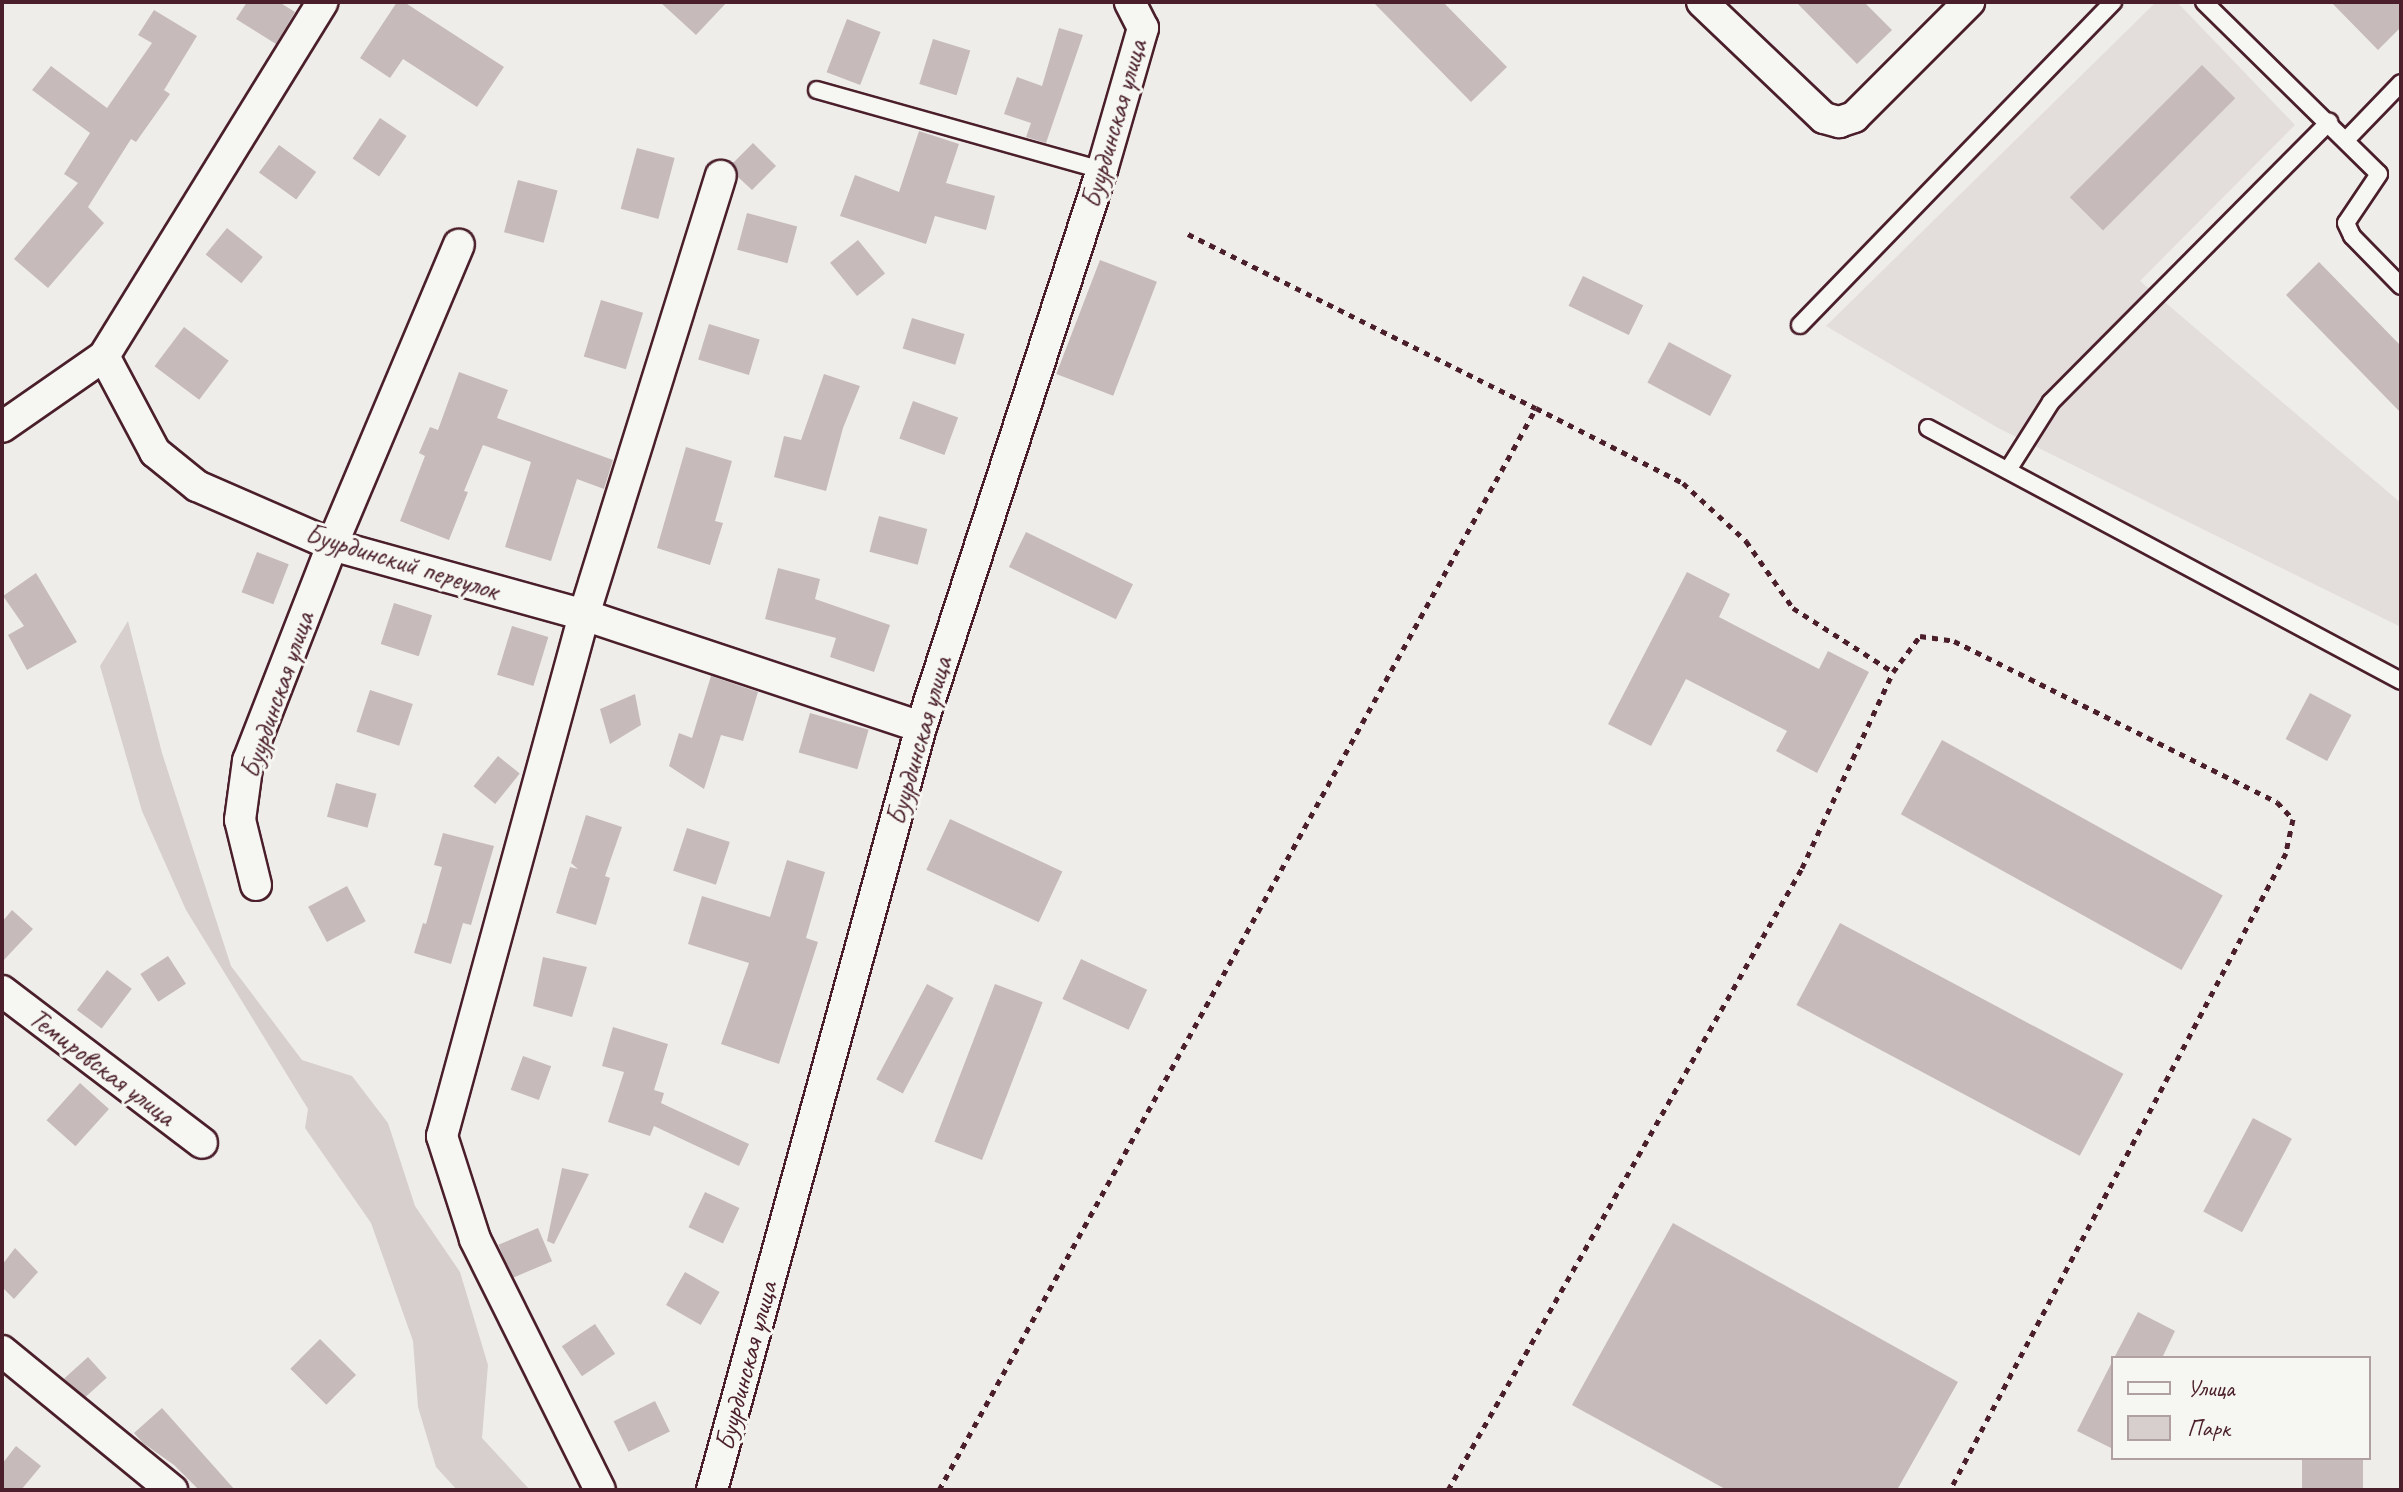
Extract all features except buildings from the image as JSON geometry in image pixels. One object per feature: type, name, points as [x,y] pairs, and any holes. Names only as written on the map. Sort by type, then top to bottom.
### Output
[{"type":"street","points":[[2,427],[104,356],[323,2]]},
{"type":"street","name":"Буурдинская улица","points":[[712,1490],[921,727],[1102,170],[1143,28],[1130,2]]},
{"type":"street","points":[[1702,2],[1824,118],[1839,122],[1854,117],[1969,2]]},
{"type":"street","points":[[600,1490],[475,1239],[442,1136],[584,615],[721,176]]},
{"type":"street","name":"Буурдинская улица","points":[[256,885],[240,820],[248,761],[332,545],[459,245]]},
{"type":"street","name":"Буурдинский переулок","points":[[104,356],[155,452],[197,486],[332,545],[584,615],[921,727]]},
{"type":"street","name":"Темировская улица","points":[[2,991],[202,1143]]},
{"type":"street","points":[[2,1351],[172,1490]]},
{"type":"lane","points":[[1800,325],[2113,2]]},
{"type":"lane","points":[[2204,2],[2347,139],[2379,174],[2346,223],[2352,236],[2401,286]]},
{"type":"lane","points":[[2347,139],[2401,83]]},
{"type":"lane","points":[[817,90],[1102,170]]},
{"type":"lane","points":[[2008,470],[2051,402],[2329,122]]},
{"type":"lane","points":[[1928,428],[2401,681]]},
{"type":"path","points":[[1188,234],[1683,483],[1746,541],[1793,608],[1893,672]]},
{"type":"path","points":[[939,1490],[1536,408]]},
{"type":"path","points":[[1448,1490],[1802,868],[1893,672],[1920,636],[1954,641],[2277,802],[2293,819],[2286,853],[1950,1490]]},
{"type":"shaded area","points":[[2156,2],[2177,2],[2295,125],[2140,281],[2401,503],[2401,627],[1998,428],[1826,326]]},
{"type":"green space","points":[[128,621],[162,753],[231,966],[302,1060],[352,1076],[388,1123],[415,1206],[460,1272],[488,1365],[482,1438],[530,1490],[457,1490],[436,1467],[418,1407],[413,1341],[371,1223],[305,1128],[308,1109],[186,910],[142,811],[100,666]]}]
